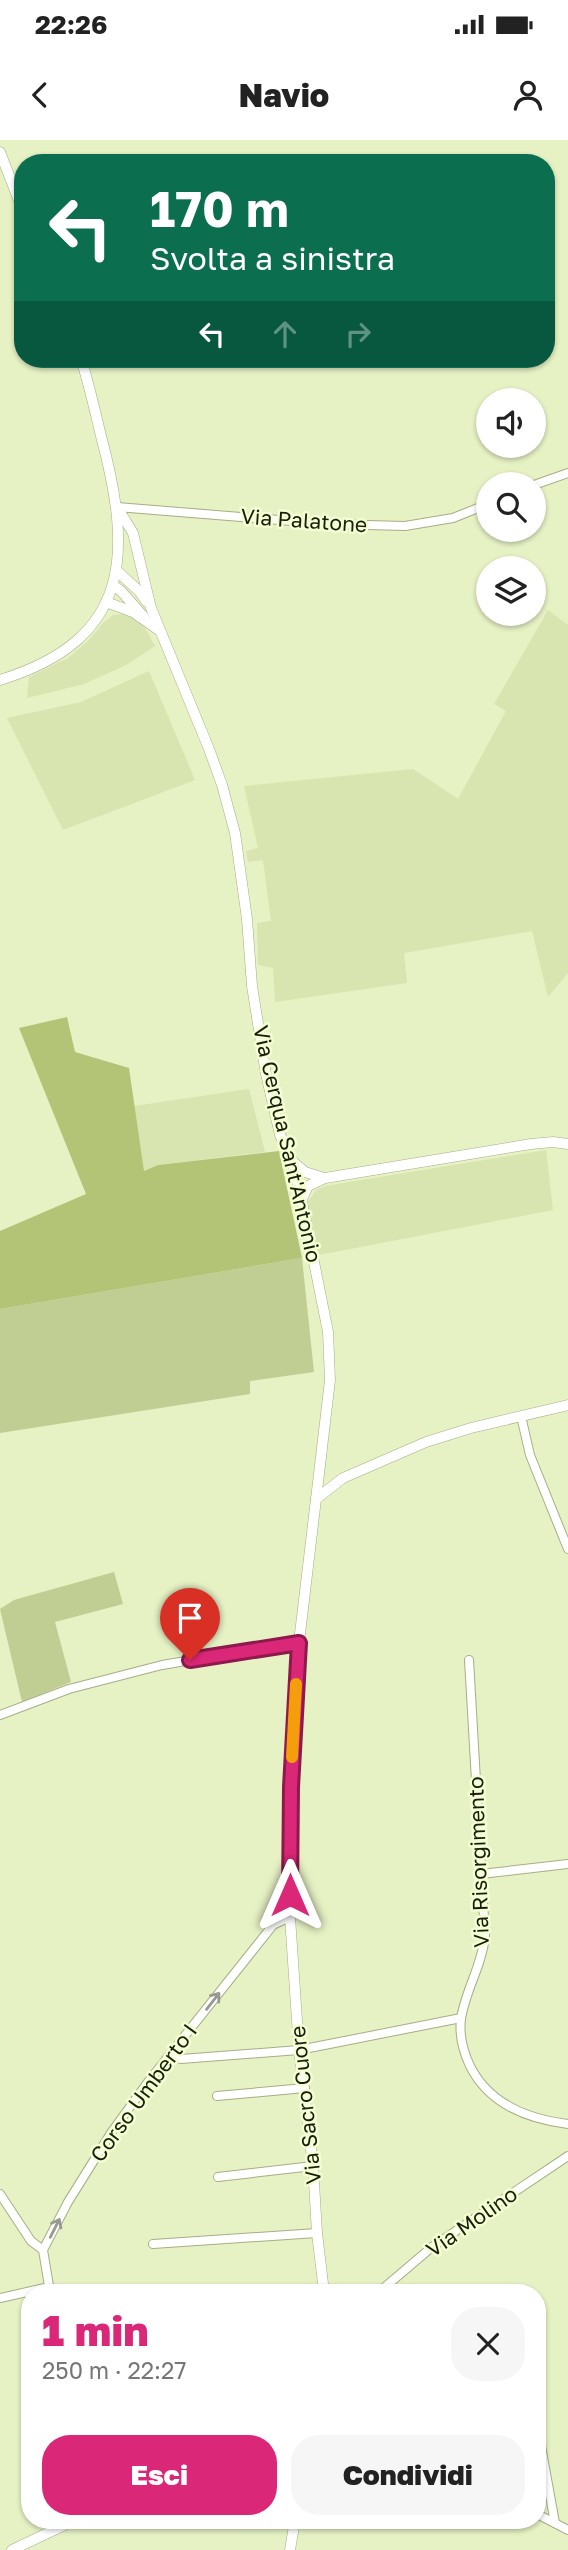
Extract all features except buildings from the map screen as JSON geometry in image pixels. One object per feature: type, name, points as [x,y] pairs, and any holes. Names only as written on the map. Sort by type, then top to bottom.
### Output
[{"type":"street","points":[[0,152],[14,188]]},
{"type":"street","points":[[0,680],[34,668],[71,646],[85,632],[106,601],[117,571],[120,529],[117,507],[84,368]]},
{"type":"street","points":[[546,480],[568,472]]},
{"type":"street","name":"Via Palatone","points":[[117,507],[329,524],[405,526],[453,518],[476,509]]},
{"type":"street","name":"Via Cerqua Sant'Antonio","points":[[117,507],[133,533],[151,608]]},
{"type":"street","name":"Via Cerqua Sant'Antonio","points":[[117,571],[139,591],[163,633],[218,773],[235,834],[247,919],[252,986],[266,1074],[280,1135],[301,1175],[302,1200],[328,1332],[330,1380],[299,1643]]},
{"type":"street","points":[[113,585],[136,606],[148,622]]},
{"type":"street","points":[[106,601],[133,612],[163,633]]},
{"type":"street","points":[[302,1200],[308,1186],[325,1178],[531,1144],[568,1144]]},
{"type":"street","points":[[301,1175],[325,1178]]},
{"type":"street","points":[[301,1175],[308,1186]]},
{"type":"street","points":[[316,1499],[343,1478],[382,1459],[471,1428],[568,1405]]},
{"type":"street","points":[[521,1416],[530,1455],[568,1549]]},
{"type":"street","points":[[0,1715],[69,1689],[162,1665],[299,1643]]},
{"type":"street","name":"Via Sacro Cuore","points":[[299,1643],[291,1787],[290,1917],[299,2050],[323,2284]]},
{"type":"street","name":"Via Risorgimento","points":[[469,1660],[485,1936],[483,1952],[461,2018],[464,2053],[473,2071],[492,2096],[522,2113],[568,2124]]},
{"type":"street","points":[[481,1874],[568,1864]]},
{"type":"street","name":"Corso Umberto I","points":[[43,2250],[68,2202],[111,2133],[273,1925],[290,1917]]},
{"type":"street","points":[[169,2056],[181,2059],[299,2050],[461,2018]]},
{"type":"street","points":[[217,2096],[305,2088]]},
{"type":"street","name":"Via Molino","points":[[388,2284],[432,2247],[568,2156]]},
{"type":"street","points":[[218,2176],[313,2166]]},
{"type":"street","points":[[0,2194],[31,2241],[43,2250],[49,2284]]},
{"type":"street","points":[[153,2244],[317,2233]]},
{"type":"street","points":[[0,2298],[21,2295]]},
{"type":"street","points":[[546,2474],[555,2524]]},
{"type":"street","points":[[546,2519],[568,2530]]},
{"type":"street","points":[[12,2550],[56,2529]]},
{"type":"street","points":[[290,2550],[294,2529]]},
{"type":"shaded area","points":[[548,610],[568,625],[568,973],[548,997],[532,931],[404,953],[407,983],[275,1002],[273,968],[258,965],[257,923],[271,921],[263,860],[248,862],[246,851],[258,848],[244,786],[413,769],[458,799],[506,711],[494,704],[539,626],[546,626]]},
{"type":"shaded area","points":[[113,615],[134,617],[144,626],[155,646],[126,665],[84,684],[27,698],[29,677],[68,658]]},
{"type":"shaded area","points":[[149,671],[195,780],[63,830],[7,718],[81,702]]},
{"type":"shaded area","points":[[67,1017],[75,1052],[129,1068],[144,1171],[158,1165],[279,1151],[302,1258],[0,1309],[0,1231],[86,1194],[19,1028]]},
{"type":"shaded area","points":[[249,1089],[265,1152],[158,1165],[144,1171],[134,1106]]},
{"type":"shaded area","points":[[546,1150],[553,1210],[319,1255],[307,1203],[316,1190],[325,1186]]},
{"type":"shaded area","points":[[302,1258],[314,1372],[250,1381],[250,1394],[0,1433],[0,1309]]},
{"type":"shaded area","points":[[114,1572],[123,1604],[55,1622],[71,1682],[22,1702],[0,1609],[14,1600]]},
{"type":"slow traffic","points":[[292,1757],[296,1684]]},
{"type":"route","points":[[190,1660],[299,1643],[291,1787],[290,1895]]}]
